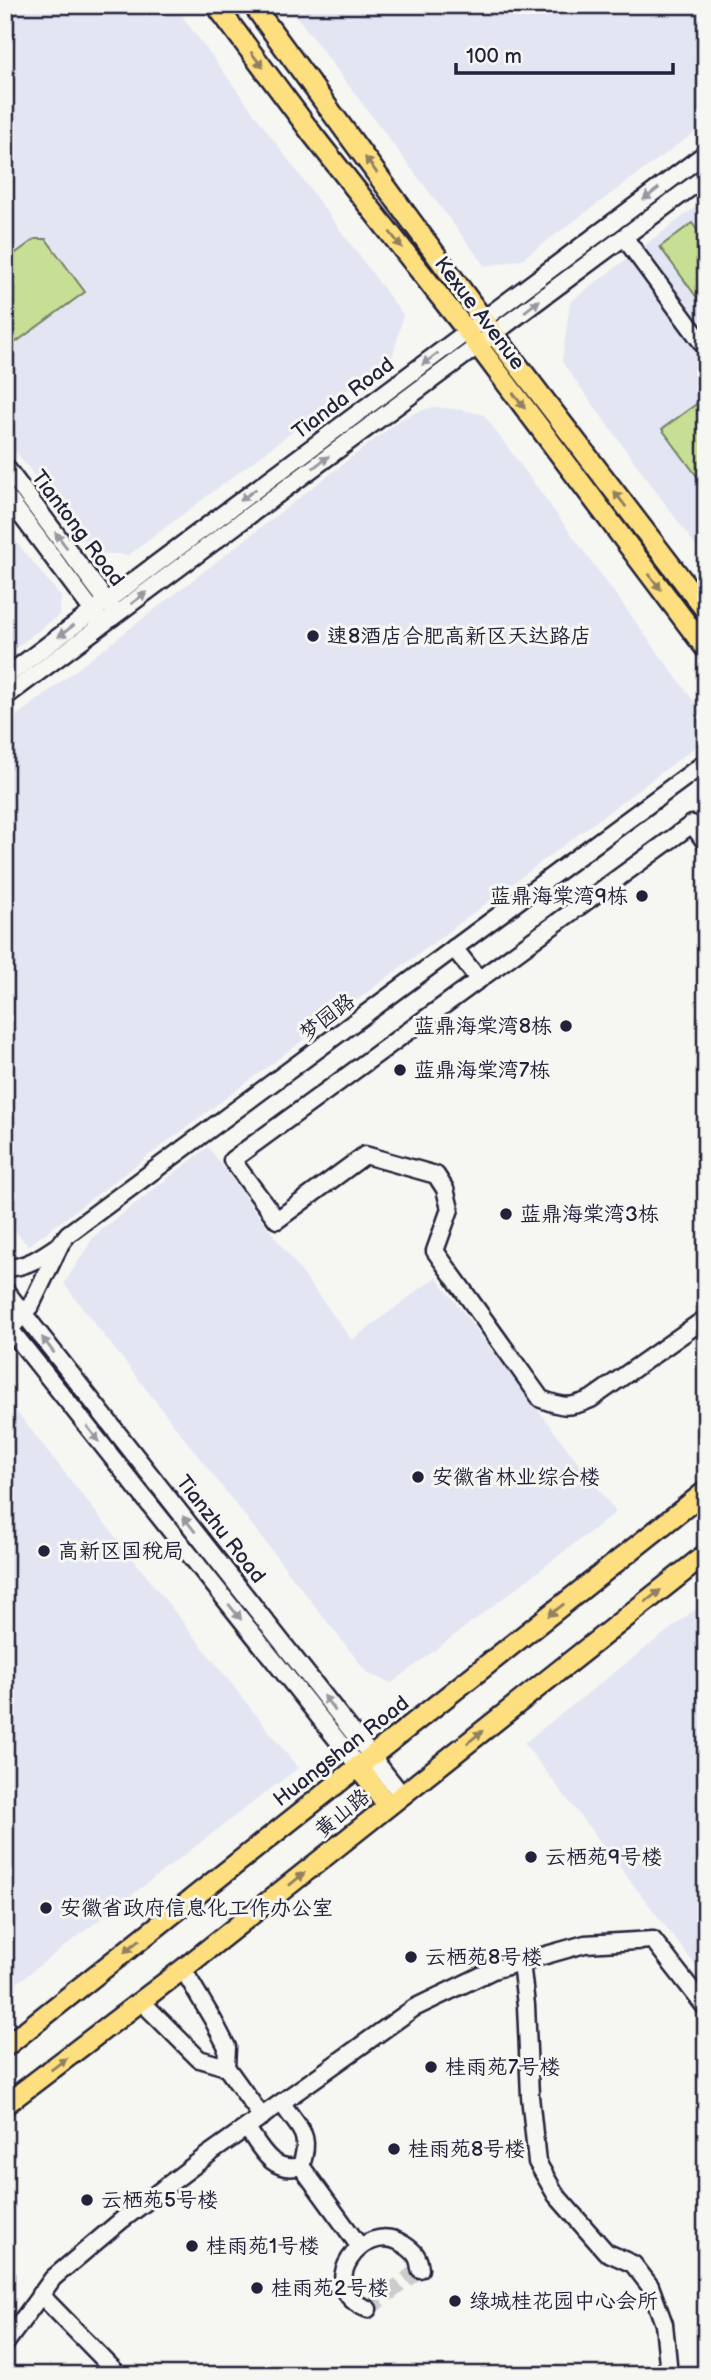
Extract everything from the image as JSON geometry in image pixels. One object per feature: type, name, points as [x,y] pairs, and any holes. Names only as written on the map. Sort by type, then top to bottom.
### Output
[{"type":"main road","name":"Kexue Avenue","points":[[216,5],[706,649]]},
{"type":"main road","name":"Kexue Avenue","points":[[253,5],[489,326],[706,611]]},
{"type":"main road","name":"Huangshan Road","points":[[5,2047],[706,1491]]},
{"type":"main road","name":"黄山路","points":[[5,2105],[183,1969],[706,1554]]},
{"type":"main road","name":"Tianzhu Road","points":[[365,1761],[395,1801]]},
{"type":"street","name":"Tianda Road","points":[[5,697],[117,614],[489,326],[706,153]]},
{"type":"street","name":"Tianda Road","points":[[489,326],[624,237],[706,176]]},
{"type":"street","points":[[624,237],[706,348]]},
{"type":"street","name":"Tianda Road","points":[[5,677],[99,606],[472,339]]},
{"type":"street","name":"Tiantong Road","points":[[5,466],[99,606],[103,624]]},
{"type":"street","name":"Tiantong Road","points":[[5,494],[99,606],[117,614]]},
{"type":"street","name":"梦园路","points":[[7,1329],[31,1305],[68,1234],[706,762]]},
{"type":"street","points":[[706,843],[692,824],[232,1160],[277,1220],[365,1154],[436,1175],[446,1189],[450,1209],[435,1251],[541,1399],[562,1407],[578,1405],[590,1399],[706,1318]]},
{"type":"street","points":[[454,948],[479,980]]},
{"type":"street","points":[[5,1268],[15,1268],[39,1259],[61,1243]]},
{"type":"street","name":"Tianzhu Road","points":[[5,1290],[365,1761]]},
{"type":"street","name":"Tianzhu Road","points":[[7,1329],[365,1761]]},
{"type":"street","points":[[5,2344],[53,2278],[123,2219],[414,2008],[493,1970],[585,1944],[653,1940],[706,2008]]},
{"type":"street","points":[[521,1962],[537,2162],[556,2195],[606,2252],[633,2264],[650,2286],[664,2323],[668,2363],[665,2375]]},
{"type":"street","points":[[183,1969],[227,2048],[226,2067]]},
{"type":"street","points":[[141,2001],[199,2059],[226,2067],[262,2117]]},
{"type":"street","points":[[282,2103],[301,2129],[307,2147],[300,2166]]},
{"type":"street","points":[[247,2127],[269,2159],[280,2167],[300,2166]]},
{"type":"street","points":[[300,2166],[360,2247]]},
{"type":"street","points":[[368,2309],[358,2305],[349,2296],[342,2279],[346,2263],[360,2247],[378,2238],[398,2240],[413,2250],[419,2259],[420,2269]]},
{"type":"street","points":[[40,2294],[120,2375]]},
{"type":"shaded area","points":[[5,5],[174,5],[403,315],[393,356],[129,555],[94,553],[5,438]]},
{"type":"shaded area","points":[[288,5],[706,5],[706,124],[521,260],[485,266]]},
{"type":"shaded area","points":[[706,199],[706,560],[562,362],[570,302]]},
{"type":"shaded area","points":[[434,407],[484,415],[706,718],[706,739],[28,1246],[5,1219],[5,725],[400,420]]},
{"type":"shaded area","points":[[5,528],[61,597],[59,615],[5,656]]},
{"type":"shaded area","points":[[208,1147],[352,1340],[436,1277],[616,1512],[392,1683],[368,1674],[64,1284],[94,1236]]},
{"type":"shaded area","points":[[5,1397],[298,1768],[5,1992]]},
{"type":"shaded area","points":[[706,1601],[706,1979],[524,1743]]},
{"type":"green space","points":[[692,223],[706,242],[706,299],[701,303],[660,247]]},
{"type":"green space","points":[[35,239],[46,239],[85,292],[5,350],[5,261]]},
{"type":"green space","points":[[706,397],[706,487],[705,487],[662,429]]},
{"type":"tunnel","points":[[368,2309],[420,2269]]},
{"type":"place","name":"速8酒店合肥高新区天达路店","points":[[313,636]]},
{"type":"place","name":"蓝鼎海棠湾9栋","points":[[642,896]]},
{"type":"place","name":"蓝鼎海棠湾8栋","points":[[566,1026]]},
{"type":"place","name":"蓝鼎海棠湾7栋","points":[[400,1070]]},
{"type":"place","name":"蓝鼎海棠湾3栋","points":[[506,1214]]},
{"type":"place","name":"安徽省林业综合楼","points":[[418,1477]]},
{"type":"place","name":"高新区国税局","points":[[44,1551]]},
{"type":"place","name":"云栖苑9号楼","points":[[531,1857]]},
{"type":"place","name":"安徽省政府信息化工作办公室","points":[[46,1908]]},
{"type":"place","name":"云栖苑8号楼","points":[[411,1957]]},
{"type":"place","name":"桂雨苑7号楼","points":[[431,2067]]},
{"type":"place","name":"桂雨苑8号楼","points":[[394,2149]]},
{"type":"place","name":"云栖苑5号楼","points":[[87,2200]]},
{"type":"place","name":"桂雨苑1号楼","points":[[192,2246]]},
{"type":"place","name":"桂雨苑2号楼","points":[[257,2288]]},
{"type":"place","name":"绿城桂花园中心会所","points":[[455,2301]]}]
